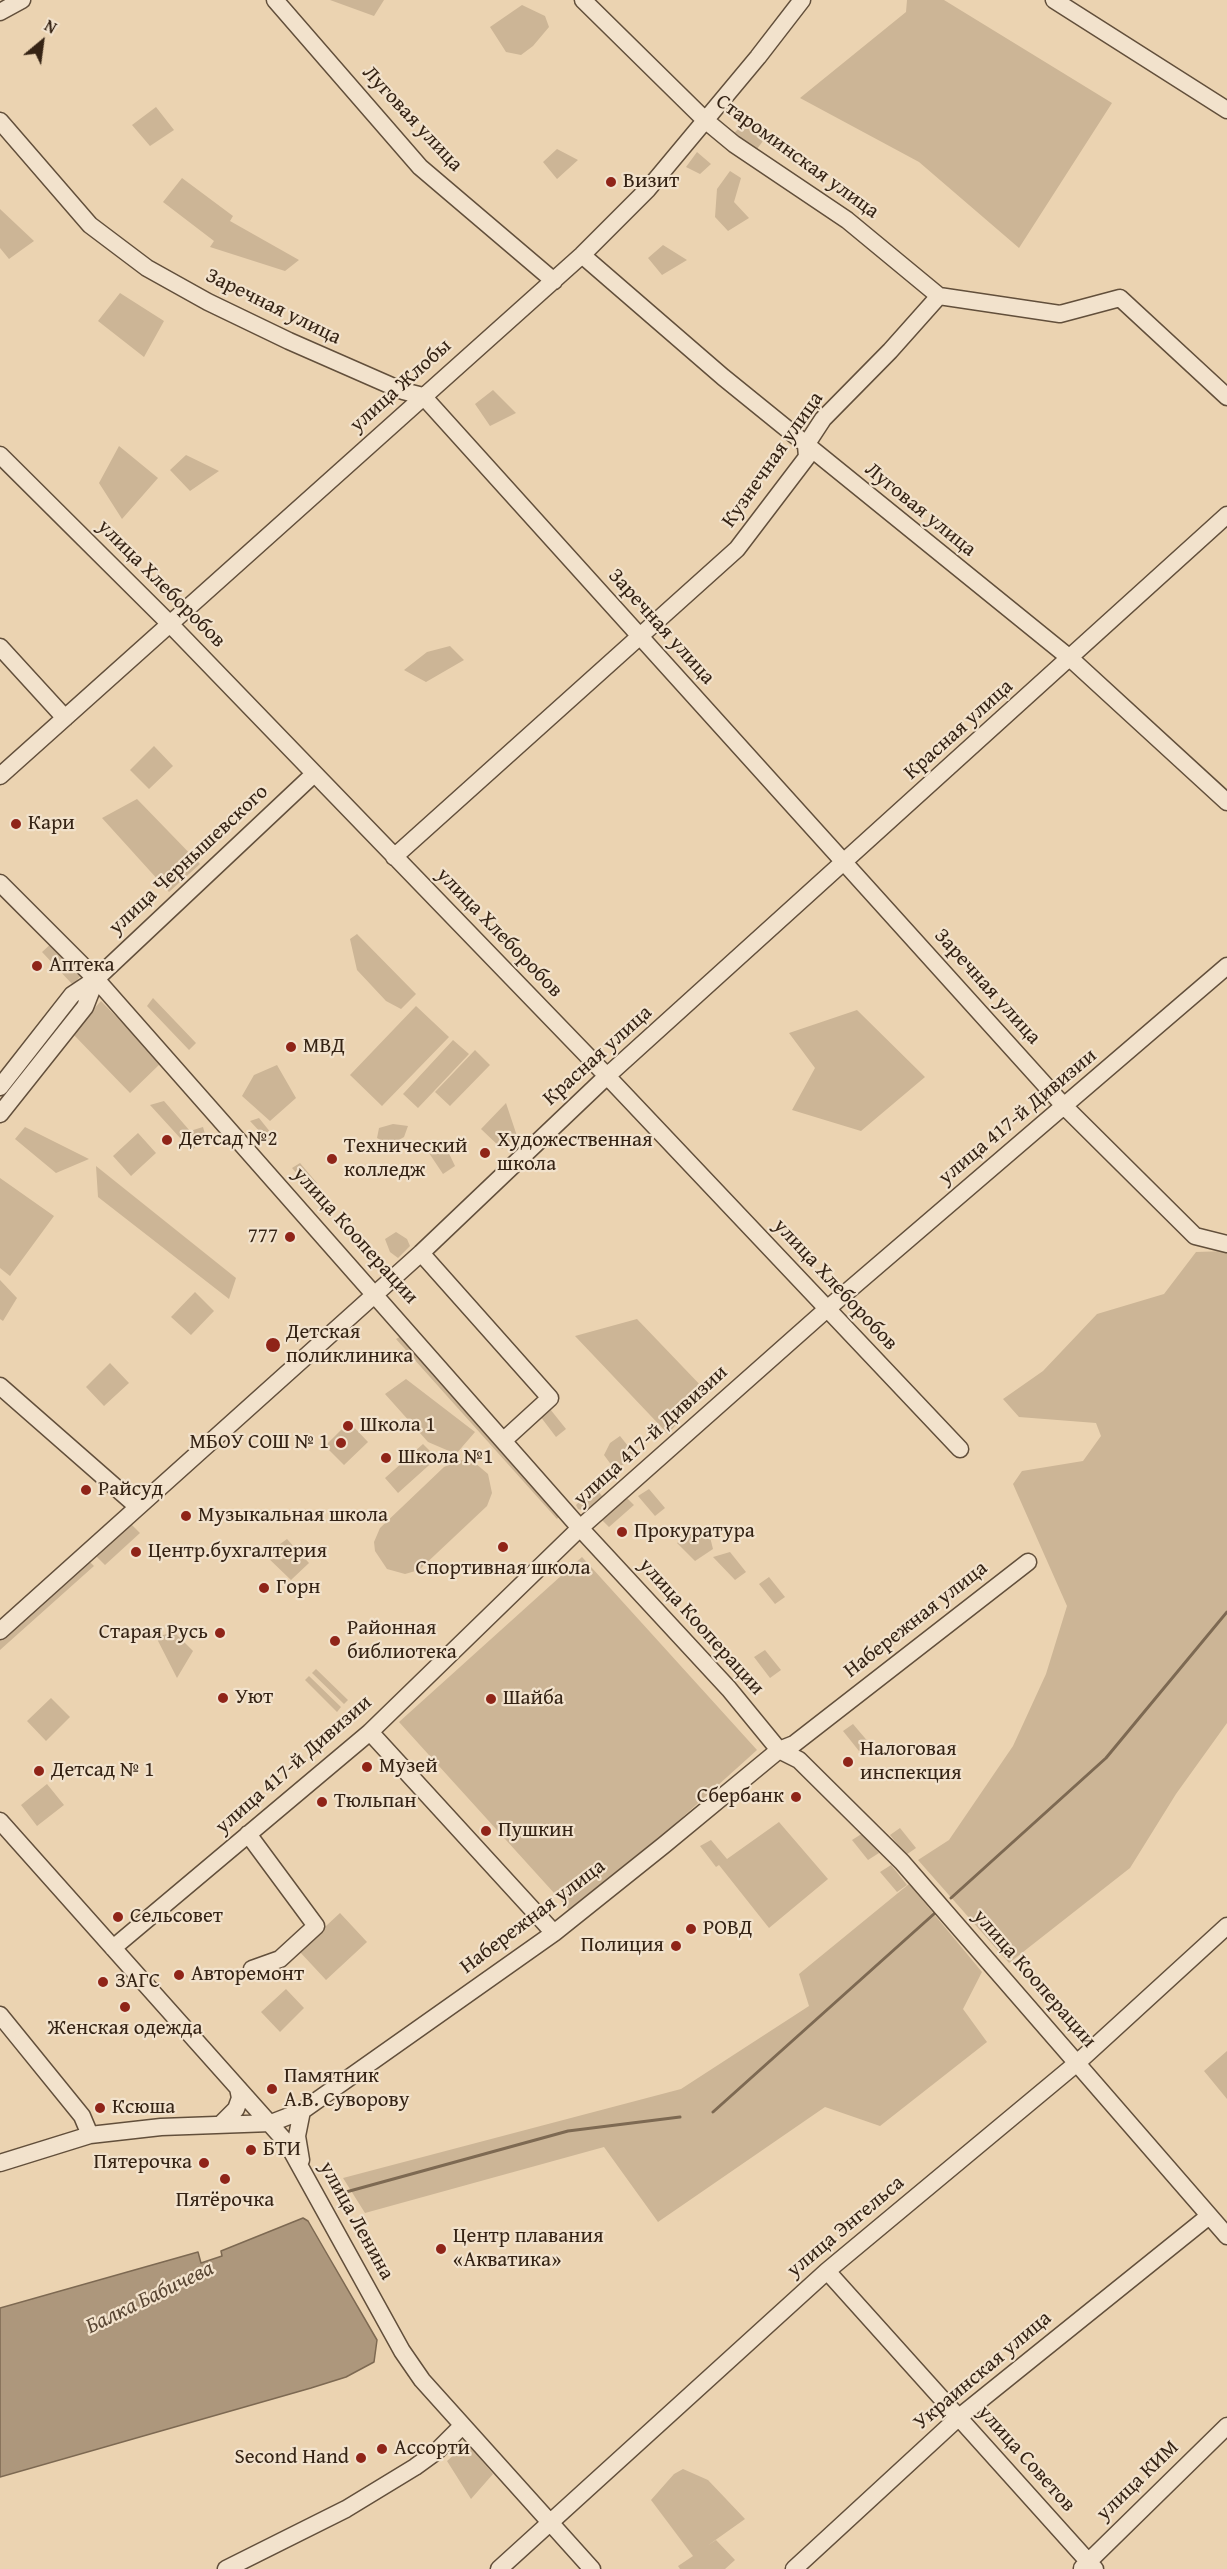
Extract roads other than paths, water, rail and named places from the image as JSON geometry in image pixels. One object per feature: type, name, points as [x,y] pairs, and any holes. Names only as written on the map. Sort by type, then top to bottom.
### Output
[{"type":"street","points":[[0,12],[22,0]]},
{"type":"street","name":"Луговая улица","points":[[275,0],[420,168],[554,281]]},
{"type":"street","name":"Староминская улица","points":[[583,0],[705,120],[741,148],[847,220],[939,296]]},
{"type":"street","name":"улица Жлобы","points":[[0,776],[582,255],[648,189],[802,0]]},
{"type":"street","points":[[1054,0],[1227,110]]},
{"type":"street","name":"Заречная улица","points":[[0,121],[90,225],[147,268],[208,302],[289,341],[403,391],[423,396],[1065,1107],[1195,1236],[1227,1244]]},
{"type":"street","name":"Луговая улица","points":[[582,255],[723,377],[1071,659],[1227,802]]},
{"type":"street","points":[[939,296],[1060,314],[1120,298],[1227,397]]},
{"type":"street","name":"Кузнечная улица","points":[[394,857],[640,638],[736,549],[807,457],[806,445],[824,419],[939,296]]},
{"type":"street","name":"улица Хлеборобов","points":[[0,454],[169,623],[608,1076],[960,1449]]},
{"type":"street","name":"Красная улица","points":[[0,1631],[376,1294],[608,1076],[1071,659],[1227,515]]},
{"type":"street","points":[[0,647],[65,718]]},
{"type":"street","name":"улица Чернышевского","points":[[0,1087],[72,995],[96,979],[314,774]]},
{"type":"street","name":"улица Кооперации","points":[[0,883],[96,979],[580,1528],[691,1647],[779,1750],[799,1760],[902,1862],[1227,2236]]},
{"type":"street","name":"улица 417-й Дивизии","points":[[113,1948],[370,1732],[580,1528],[827,1309],[1227,966]]},
{"type":"street","name":"улица Чернышевского","points":[[0,1114],[85,1006],[96,979]]},
{"type":"street","points":[[421,1253],[550,1398],[504,1440]]},
{"type":"street","points":[[0,1386],[138,1507]]},
{"type":"street","name":"Набережная улица","points":[[0,2163],[90,2135],[138,2129],[271,2123],[302,2111],[554,1933],[779,1750],[794,1744],[1028,1562]]},
{"type":"street","points":[[370,1732],[554,1933]]},
{"type":"street","name":"улица Ленина","points":[[0,1821],[287,2143],[402,2350],[422,2380],[549,2524],[592,2569]]},
{"type":"street","points":[[248,1834],[316,1926],[280,1959],[252,1969]]},
{"type":"street","name":"улица Энгельса","points":[[499,2569],[827,2271],[1077,2063],[1227,1926]]},
{"type":"street","points":[[2,2022],[82,2116],[90,2135]]},
{"type":"street","points":[[221,2124],[236,2109],[240,2098],[238,2088]]},
{"type":"street","points":[[302,2111],[297,2136],[304,2172]]},
{"type":"street","name":"Украинская улица","points":[[794,2569],[958,2418],[1209,2216]]},
{"type":"street","name":"улица Советов","points":[[827,2271],[1089,2566]]},
{"type":"street","points":[[226,2569],[346,2509],[386,2485],[437,2451],[462,2426]]},
{"type":"street","name":"улица КИМ","points":[[1089,2566],[1227,2426]]},
{"type":"water","name":"Балка Бабичева","points":[[303,2218],[308,2221],[377,2340],[374,2362],[346,2377],[311,2388],[0,2477],[0,2308],[198,2252],[201,2263],[222,2256],[221,2251]]},
{"type":"waterway","points":[[951,1898],[1106,1758],[1227,1612]]},
{"type":"waterway","points":[[713,2112],[935,1913]]},
{"type":"waterway","points":[[346,2192],[568,2131],[680,2117]]},
{"type":"place","name":"Визит","points":[[611,182]]},
{"type":"place","name":"Кари","points":[[16,824]]},
{"type":"place","name":"Аптека","points":[[37,966]]},
{"type":"place","name":"МВД","points":[[291,1047]]},
{"type":"place","name":"Детсад №2","points":[[167,1140]]},
{"type":"place","name":"Художественная школа","points":[[485,1153]]},
{"type":"place","name":"Технический колледж","points":[[332,1159]]},
{"type":"place","name":"777","points":[[290,1237]]},
{"type":"place","name":"Детская поликлиника","points":[[273,1345]]},
{"type":"place","name":"Школа 1","points":[[348,1426]]},
{"type":"place","name":"МБОУ СОШ № 1","points":[[341,1443]]},
{"type":"place","name":"Школа №1","points":[[386,1458]]},
{"type":"place","name":"Райсуд","points":[[86,1490]]},
{"type":"place","name":"Музыкальная школа","points":[[186,1516]]},
{"type":"place","name":"Прокуратура","points":[[622,1532]]},
{"type":"place","name":"Спортивная школа","points":[[503,1547]]},
{"type":"place","name":"Центр.бухгалтерия","points":[[136,1552]]},
{"type":"place","name":"Горн","points":[[264,1588]]},
{"type":"place","name":"Старая Русь","points":[[220,1633]]},
{"type":"place","name":"Районная библиотека","points":[[335,1641]]},
{"type":"place","name":"Уют","points":[[223,1698]]},
{"type":"place","name":"Шайба","points":[[491,1699]]},
{"type":"place","name":"Налоговая инспекция","points":[[848,1762]]},
{"type":"place","name":"Музей","points":[[367,1767]]},
{"type":"place","name":"Детсад № 1","points":[[39,1771]]},
{"type":"place","name":"Сбербанк","points":[[796,1797]]},
{"type":"place","name":"Тюльпан","points":[[322,1802]]},
{"type":"place","name":"Пушкин","points":[[486,1831]]},
{"type":"place","name":"Сельсовет","points":[[118,1917]]},
{"type":"place","name":"РОВД","points":[[691,1929]]},
{"type":"place","name":"Полиция","points":[[676,1946]]},
{"type":"place","name":"Авторемонт","points":[[179,1975]]},
{"type":"place","name":"ЗАГС","points":[[103,1982]]},
{"type":"place","name":"Женская одежда","points":[[125,2007]]},
{"type":"place","name":"Памятник А.В. Суворову","points":[[272,2089]]},
{"type":"place","name":"Ксюша","points":[[100,2108]]},
{"type":"place","name":"БТИ","points":[[251,2150]]},
{"type":"place","name":"Пятерочка","points":[[204,2163]]},
{"type":"place","name":"Пятёрочка","points":[[225,2179]]},
{"type":"place","name":"Центр плавания «Акватика»","points":[[441,2249]]},
{"type":"place","name":"Ассорти","points":[[382,2449]]},
{"type":"place","name":"Second Hand","points":[[361,2458]]}]
